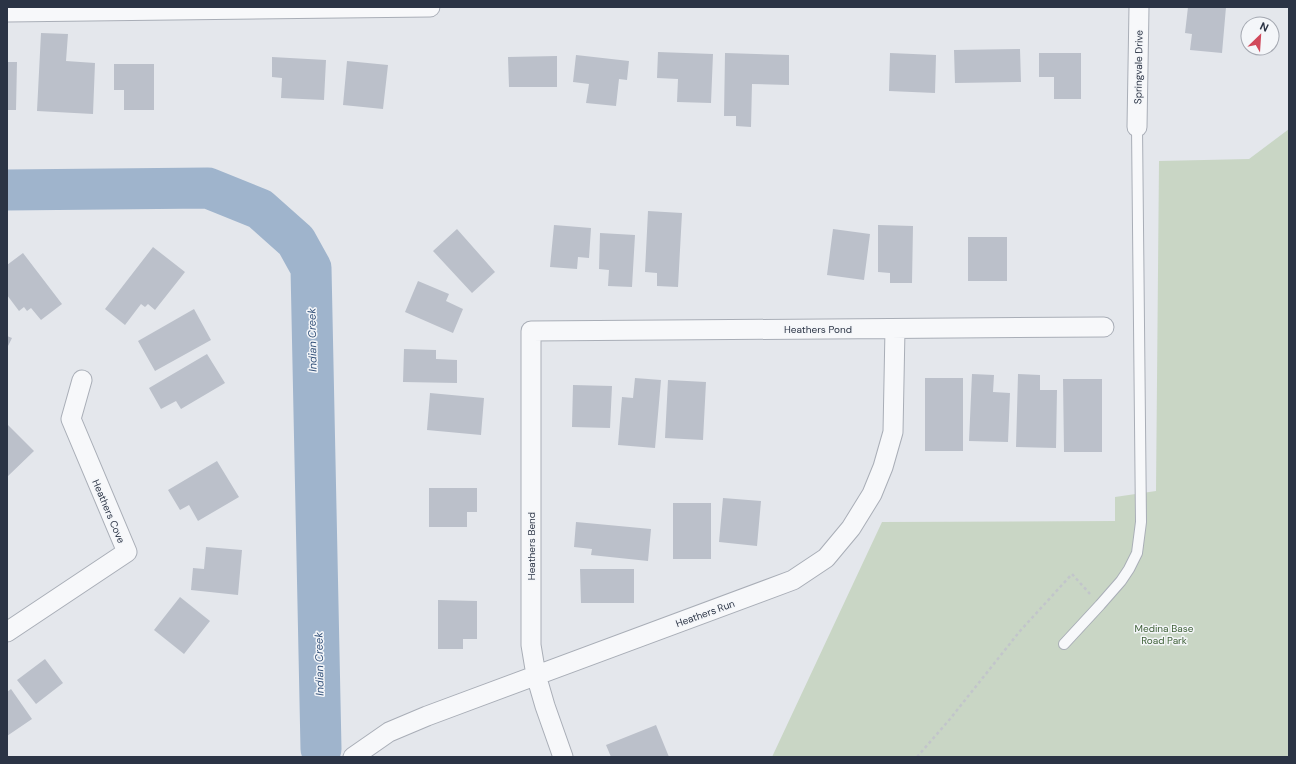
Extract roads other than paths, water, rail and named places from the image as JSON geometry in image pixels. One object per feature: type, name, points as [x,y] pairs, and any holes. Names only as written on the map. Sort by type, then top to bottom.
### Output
[{"type":"street","points":[[7,12],[430,7]]},
{"type":"street","name":"Springvale Drive","points":[[1137,128],[1139,7]]},
{"type":"street","name":"Heathers Pond","points":[[531,331],[1104,327]]},
{"type":"street","name":"Heathers Run","points":[[353,757],[389,732],[427,716],[793,580],[826,558],[851,528],[872,494],[883,468],[893,432],[895,329]]},
{"type":"street","name":"Heathers Bend","points":[[531,331],[532,645],[536,675],[563,757]]},
{"type":"street","name":"Heathers Cove","points":[[7,632],[127,552],[71,419],[82,380]]},
{"type":"lane","points":[[1064,644],[1121,581],[1137,553],[1141,522],[1137,128]]},
{"type":"waterway","name":"Indian Creek","points":[[7,190],[208,188],[260,209],[296,241],[311,268],[321,749]]},
{"type":"park label","name":"Medina Base Road Park","points":[[1164,634]]}]
